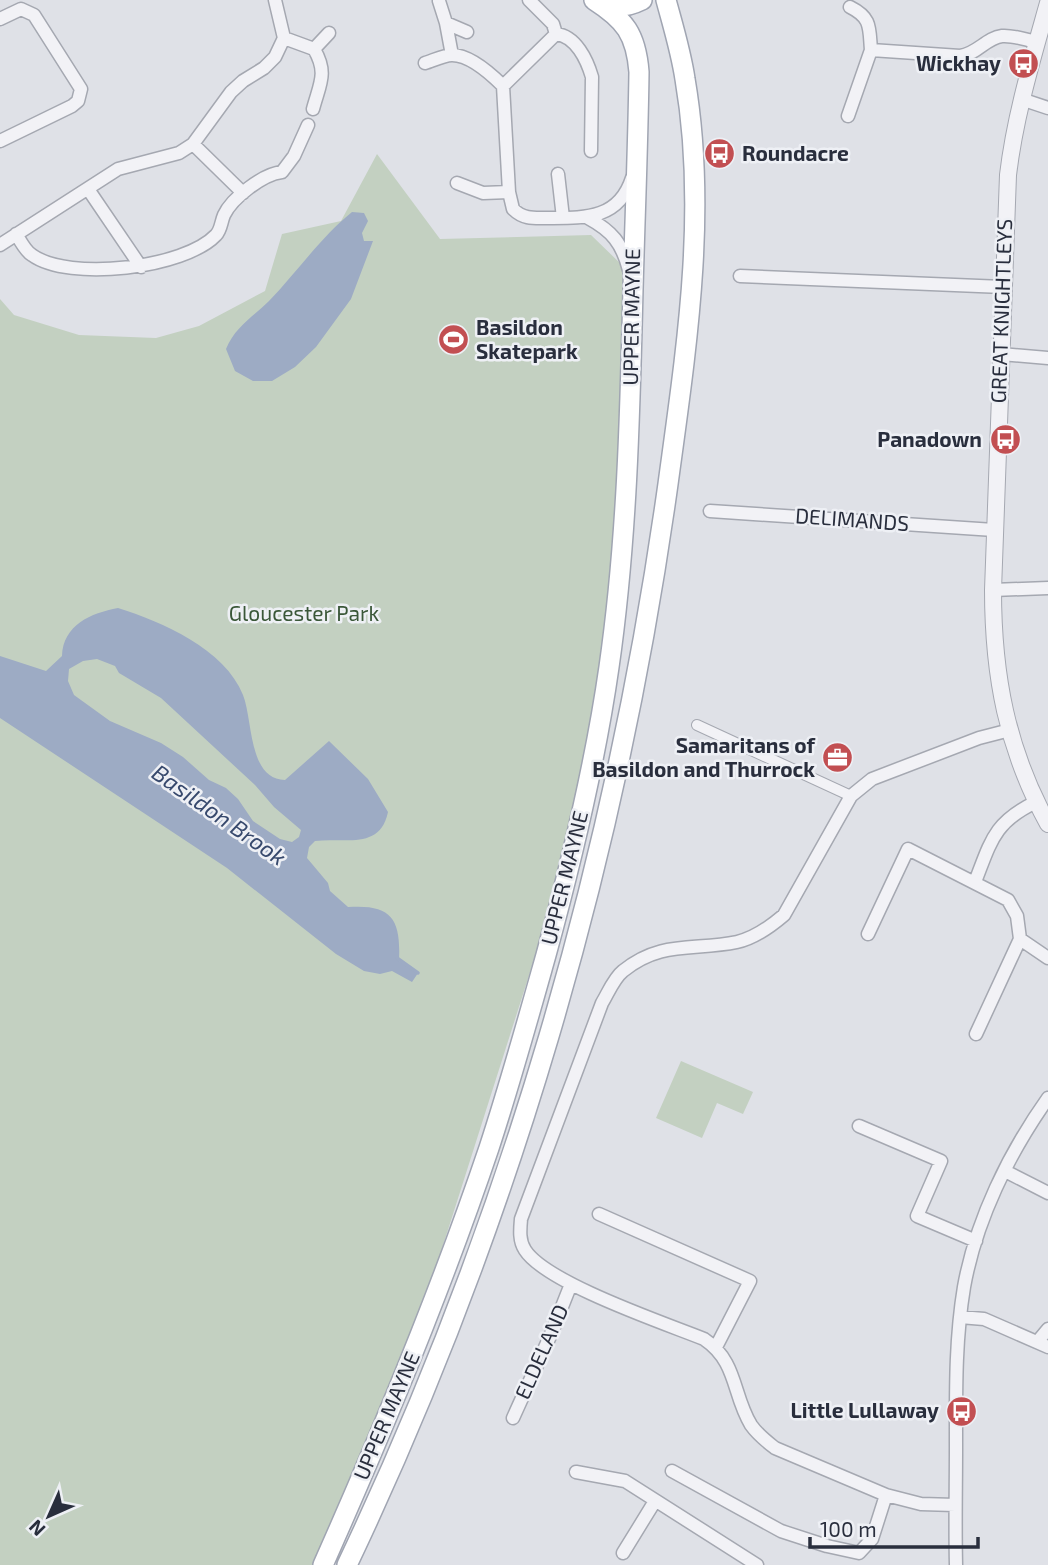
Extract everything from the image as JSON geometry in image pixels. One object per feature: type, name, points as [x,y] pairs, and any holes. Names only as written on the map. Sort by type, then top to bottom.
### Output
[{"type":"main road","name":"UPPER MAYNE","points":[[596,1],[610,7],[626,6],[642,0]]},
{"type":"main road","name":"UPPER MAYNE","points":[[347,1565],[383,1488],[432,1370],[505,1175],[577,931],[625,724],[665,505],[678,407],[694,240],[688,99],[681,57],[666,0]]},
{"type":"main road","name":"UPPER MAYNE","points":[[323,1565],[390,1412],[446,1269],[489,1147],[523,1037],[578,831],[609,667],[630,438],[639,72],[635,46],[618,16],[596,1]]},
{"type":"street","points":[[0,245],[118,169],[179,153],[193,144],[231,92],[275,57],[284,38],[275,0]]},
{"type":"street","points":[[529,0],[553,24],[556,34]]},
{"type":"street","points":[[439,1],[452,55]]},
{"type":"street","name":"GREAT KNIGHTLEYS","points":[[1048,3],[1012,137],[1008,175],[993,590],[997,679],[1010,730],[1036,802],[1048,824]]},
{"type":"street","points":[[848,116],[871,50],[868,21],[862,13],[850,7]]},
{"type":"street","points":[[0,19],[21,9],[34,15],[81,89],[78,101],[72,106],[0,141]]},
{"type":"street","points":[[446,23],[467,32]]},
{"type":"street","points":[[314,49],[329,33]]},
{"type":"street","points":[[503,86],[556,34]]},
{"type":"street","points":[[556,34],[571,41],[589,65],[592,77],[592,151]]},
{"type":"street","points":[[871,50],[960,56],[972,53],[995,38],[1004,36],[1037,42]]},
{"type":"street","points":[[284,38],[314,49],[323,71],[313,109]]},
{"type":"street","points":[[425,63],[452,55],[488,71],[503,86],[509,192],[513,209],[524,217],[588,218],[611,207],[625,193],[631,184],[636,164]]},
{"type":"street","points":[[1021,100],[1048,108]]},
{"type":"street","points":[[16,234],[30,255],[52,263],[81,268],[141,267],[192,253],[218,234],[224,214],[243,193],[270,173],[282,172],[294,156],[308,125]]},
{"type":"street","points":[[193,144],[243,193]]},
{"type":"street","points":[[558,174],[563,218]]},
{"type":"street","points":[[457,183],[483,193],[509,192]]},
{"type":"street","points":[[88,189],[141,267]]},
{"type":"street","points":[[588,218],[611,232],[623,249],[629,268],[633,305]]},
{"type":"street","points":[[740,276],[1003,287]]},
{"type":"street","points":[[1001,354],[1048,358]]},
{"type":"street","name":"DELIMANDS","points":[[710,511],[994,530]]},
{"type":"street","points":[[993,590],[1048,588]]},
{"type":"street","points":[[697,725],[850,796]]},
{"type":"street","points":[[955,1505],[921,1504],[886,1495],[775,1448],[760,1437],[751,1424],[731,1370],[716,1348],[704,1339],[571,1284],[543,1269],[525,1250],[520,1234],[522,1219],[602,1003],[621,973],[656,952],[736,942],[770,927],[784,915],[850,796],[872,779],[979,738],[1010,730]]},
{"type":"street","points":[[975,882],[1001,824],[1015,812],[1036,802]]},
{"type":"street","points":[[868,934],[908,849],[1008,900],[1017,916],[1020,939],[976,1034]]},
{"type":"street","points":[[1020,939],[1048,958]]},
{"type":"street","points":[[956,1565],[955,1387],[965,1284],[976,1241],[1005,1171],[1048,1099]]},
{"type":"street","points":[[859,1126],[941,1161],[917,1216],[976,1241]]},
{"type":"street","points":[[1005,1171],[1048,1193]]},
{"type":"street","points":[[599,1214],[750,1281],[716,1348]]},
{"type":"street","name":"ELDELAND","points":[[513,1418],[571,1284]]},
{"type":"street","points":[[960,1317],[984,1319],[1043,1344],[1048,1329]]},
{"type":"street","points":[[673,1471],[781,1531],[859,1553],[872,1539],[886,1495]]},
{"type":"street","points":[[576,1472],[625,1481],[757,1565]]},
{"type":"street","points":[[623,1553],[655,1502]]},
{"type":"green space","name":"Gloucester Park","points":[[377,154],[440,239],[591,235],[623,266],[625,435],[606,659],[560,878],[432,1280],[373,1433],[315,1565],[0,1565],[0,299],[14,315],[79,335],[156,338],[199,326],[265,291],[282,234],[341,221]]},
{"type":"green space","points":[[681,1061],[753,1092],[743,1114],[717,1103],[702,1138],[656,1118]]},
{"type":"water","points":[[352,212],[364,213],[368,221],[362,233],[364,241],[373,241],[351,299],[316,347],[295,367],[272,381],[253,381],[235,371],[226,349],[234,334],[269,301],[319,244]]},
{"type":"water","points":[[118,608],[172,630],[207,651],[222,664],[243,695],[258,759],[264,770],[273,777],[285,780],[329,741],[368,779],[388,812],[384,824],[377,832],[359,840],[315,841],[309,847],[307,858],[328,883],[330,891],[348,907],[375,908],[391,917],[398,934],[399,961],[418,973],[412,982],[392,971],[380,974],[364,971],[336,954],[227,868],[0,718],[0,656],[46,671],[62,656],[67,636],[80,622],[98,613]],"holes":[[[97,659],[115,666],[119,673],[161,698],[255,785],[274,807],[301,830],[299,837],[292,842],[280,839],[253,821],[238,799],[226,788],[209,780],[183,757],[161,743],[110,721],[74,695],[68,681],[69,669],[83,661]]]},
{"type":"waterway","name":"Basildon Brook","points":[[397,958],[418,973]]},
{"type":"place","name":"Wickhay","points":[[1024,64]]},
{"type":"place","name":"Roundacre","points":[[719,154]]},
{"type":"place","name":"Basildon Skatepark","points":[[453,340]]},
{"type":"place","name":"Panadown","points":[[1005,440]]},
{"type":"place","name":"Samaritans of Basildon and Thurrock","points":[[838,758]]},
{"type":"place","name":"Little Lullaway","points":[[962,1411]]}]
